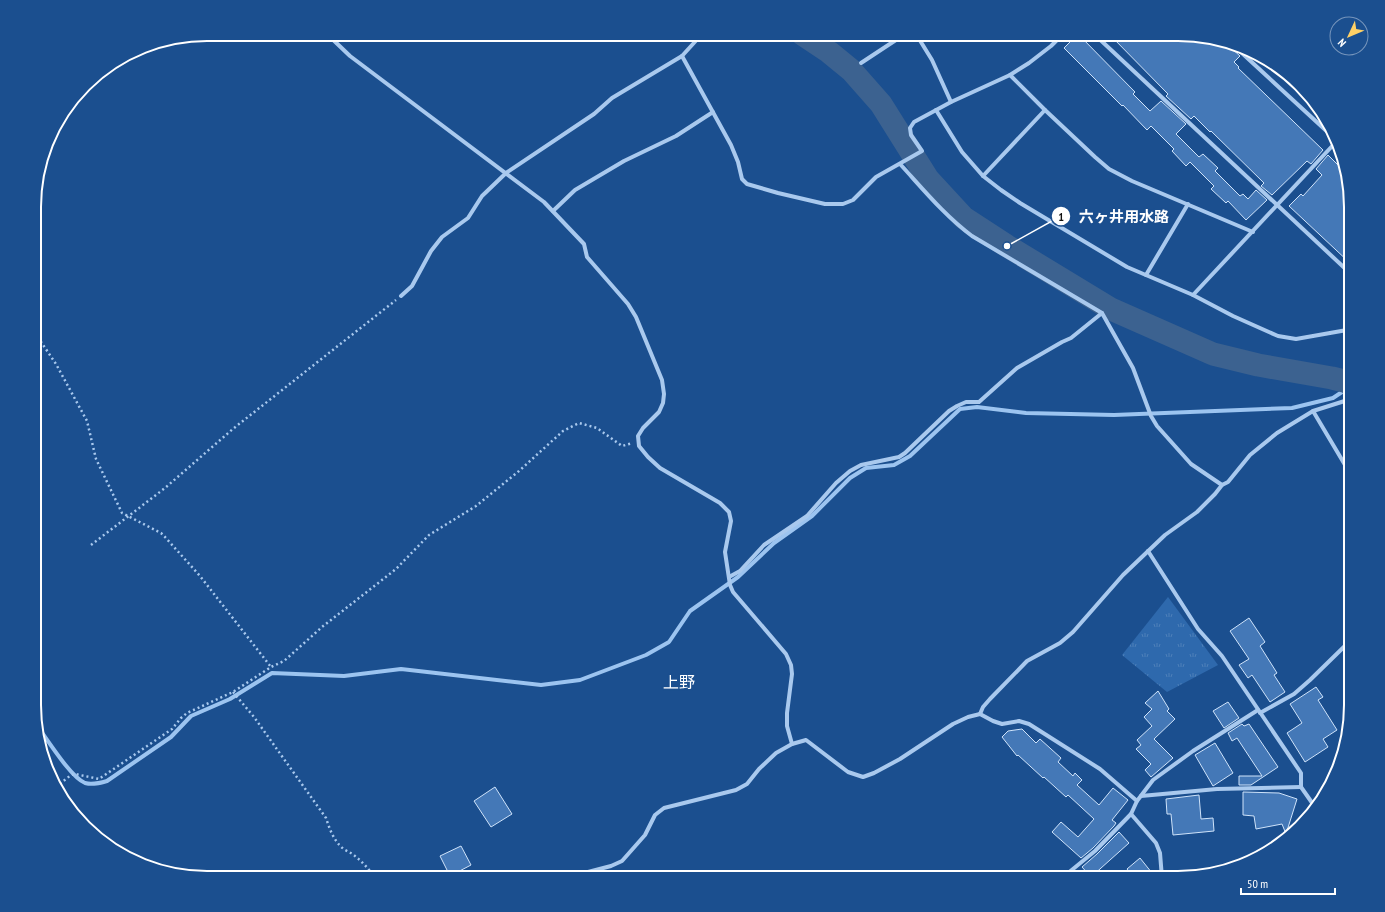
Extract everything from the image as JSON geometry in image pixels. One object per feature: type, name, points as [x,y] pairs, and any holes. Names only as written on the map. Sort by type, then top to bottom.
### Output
[{"type":"street","points":[[334,41],[350,56],[544,202],[584,244],[587,257],[628,304],[636,317],[662,380],[664,394],[664,402],[659,412],[643,428],[638,436],[639,446],[660,468],[720,503],[729,512],[731,521],[725,552],[730,585],[733,592],[786,654],[791,665],[792,674],[787,713],[787,726],[792,744]]},
{"type":"street","points":[[401,296],[412,286],[431,251],[442,237],[468,218],[482,196],[506,173],[594,114],[612,98],[682,56],[696,41]]},
{"type":"street","points":[[861,63],[894,41]]},
{"type":"street","points":[[921,41],[932,60],[951,102]]},
{"type":"street","points":[[682,56],[731,145],[738,162],[742,179],[747,184],[825,204],[842,204],[853,200],[876,177],[922,151],[911,135],[910,128],[914,122],[951,102],[1010,75],[1029,63],[1056,41]]},
{"type":"street","points":[[1101,41],[1344,268]]},
{"type":"street","points":[[1244,55],[1325,129]]},
{"type":"street","points":[[1010,75],[1045,110],[1109,169],[1132,181],[1253,232]]},
{"type":"street","points":[[936,110],[962,152],[983,176],[1020,203],[1127,266],[1193,295],[1233,316],[1278,336],[1296,339],[1344,330]]},
{"type":"street","points":[[983,176],[1045,110]]},
{"type":"street","points":[[553,211],[575,190],[624,161],[676,136],[713,112]]},
{"type":"street","points":[[1193,295],[1332,146]]},
{"type":"street","points":[[900,164],[958,226],[972,236],[1102,313],[1133,368],[1151,416],[1157,426],[1191,464],[1222,485]]},
{"type":"street","points":[[1146,275],[1188,204]]},
{"type":"street","points":[[729,578],[740,571],[764,545],[807,516],[836,483],[850,471],[861,465],[899,457],[949,411],[966,402],[978,402],[1017,368],[1071,338],[1102,313]]},
{"type":"street","points":[[980,714],[983,707],[990,699],[1027,661],[1060,643],[1073,632],[1123,575],[1165,535],[1196,512],[1215,494],[1222,485],[1228,482],[1250,455],[1277,433],[1313,411],[1344,400]]},
{"type":"street","points":[[1313,411],[1344,463]]},
{"type":"street","points":[[1148,551],[1198,629],[1222,656],[1302,773],[1302,787],[1313,802]]},
{"type":"street","points":[[1070,871],[1094,851],[1131,814],[1137,801],[1153,780],[1192,751],[1259,711],[1294,694],[1344,647]]},
{"type":"street","points":[[592,871],[611,866],[622,861],[645,835],[655,815],[664,808],[736,790],[747,784],[759,769],[776,753],[792,744],[806,740],[848,772],[863,777],[874,773],[900,759],[953,724],[980,714],[1002,724],[1019,721],[1029,724],[1100,769],[1137,801]]},
{"type":"street","points":[[1141,796],[1218,789],[1302,787]]},
{"type":"street","points":[[1131,814],[1156,844],[1160,853],[1161,871]]},
{"type":"path","points":[[91,545],[165,488],[234,428],[401,296]]},
{"type":"path","points":[[41,341],[56,364],[87,421],[96,459],[122,512],[165,537],[200,576],[271,667]]},
{"type":"path","points":[[61,783],[71,775],[75,774],[99,779],[172,729],[187,713],[234,693],[271,667],[284,661],[322,627],[396,569],[430,535],[476,506],[519,471],[563,431],[579,423],[597,428],[622,446],[639,442]]},
{"type":"path","points":[[234,693],[254,717],[326,818],[331,833],[337,842],[363,863],[370,871]]},
{"type":"green space","points":[[1168,597],[1218,665],[1167,692],[1122,655]]},
{"type":"building","points":[[1071,41],[1085,41],[1135,92],[1133,94],[1150,111],[1161,101],[1186,124],[1176,134],[1199,157],[1203,154],[1218,168],[1215,171],[1240,196],[1243,194],[1248,199],[1256,190],[1267,200],[1246,220],[1228,201],[1226,203],[1211,189],[1214,186],[1190,162],[1186,166],[1172,151],[1174,149],[1151,126],[1147,130],[1064,48]]},
{"type":"building","points":[[1116,41],[1189,41],[1210,44],[1235,51],[1240,56],[1234,62],[1239,67],[1238,68],[1323,150],[1311,164],[1307,161],[1272,195],[1261,186],[1264,183],[1211,131],[1210,132],[1194,116],[1191,119],[1166,96],[1168,94]]},
{"type":"building","points":[[1328,155],[1338,165],[1344,196],[1344,257],[1289,206],[1301,194],[1303,196],[1322,175],[1316,169]]},
{"type":"building","points":[[1249,618],[1265,642],[1260,646],[1277,673],[1274,675],[1285,692],[1270,702],[1252,675],[1248,678],[1239,665],[1249,659],[1230,631]]},
{"type":"building","points":[[1316,687],[1323,697],[1318,700],[1337,730],[1323,739],[1328,747],[1305,762],[1287,733],[1302,723],[1290,704]]},
{"type":"building","points":[[1158,691],[1169,709],[1167,711],[1175,719],[1154,739],[1173,758],[1151,777],[1145,770],[1151,764],[1136,749],[1141,745],[1137,740],[1152,726],[1144,717],[1152,709],[1145,703]]},
{"type":"building","points":[[1228,702],[1239,718],[1224,728],[1213,711]]},
{"type":"building","points":[[1242,724],[1244,726],[1249,724],[1278,767],[1251,785],[1239,785],[1239,776],[1262,776],[1237,738],[1232,741],[1228,733]]},
{"type":"building","points":[[1022,729],[1036,743],[1040,739],[1061,758],[1058,762],[1073,776],[1075,773],[1082,780],[1077,785],[1099,805],[1113,788],[1128,800],[1112,820],[1116,823],[1114,826],[1081,858],[1052,832],[1061,822],[1078,837],[1094,819],[1068,795],[1066,797],[1018,755],[1017,756],[1002,737],[1008,731]]},
{"type":"building","points":[[1215,743],[1233,773],[1213,786],[1195,755]]},
{"type":"building","points":[[495,787],[512,814],[491,827],[474,801]]},
{"type":"building","points":[[1243,792],[1279,793],[1297,799],[1287,830],[1285,832],[1282,824],[1256,829],[1254,816],[1243,815]]},
{"type":"building","points":[[1199,795],[1201,819],[1213,818],[1214,831],[1173,835],[1171,814],[1167,814],[1166,799]]},
{"type":"building","points":[[1119,832],[1129,843],[1098,871],[1086,871],[1082,867]]},
{"type":"building","points":[[461,846],[471,865],[460,871],[448,871],[440,856]]},
{"type":"building","points":[[1140,858],[1150,871],[1129,871],[1127,869]]},
{"type":"waterway","points":[[812,41],[851,70],[881,104],[928,179],[964,218],[1007,246],[1111,309],[1213,354],[1258,365],[1344,381]]},
{"type":"waterway","points":[[44,735],[72,773],[85,783],[94,784],[107,781],[171,737],[191,716],[230,699],[272,673],[344,676],[401,669],[541,685],[580,680],[646,655],[669,642],[690,611],[738,577],[774,543],[812,516],[850,478],[866,468],[894,465],[910,456],[960,409],[977,407],[1026,413],[1114,415],[1292,408],[1333,398],[1344,391]]},
{"type":"place","name":"六ヶ井用水路","points":[[1007,246]]},
{"type":"district","name":"上野","points":[[679,682]]}]
